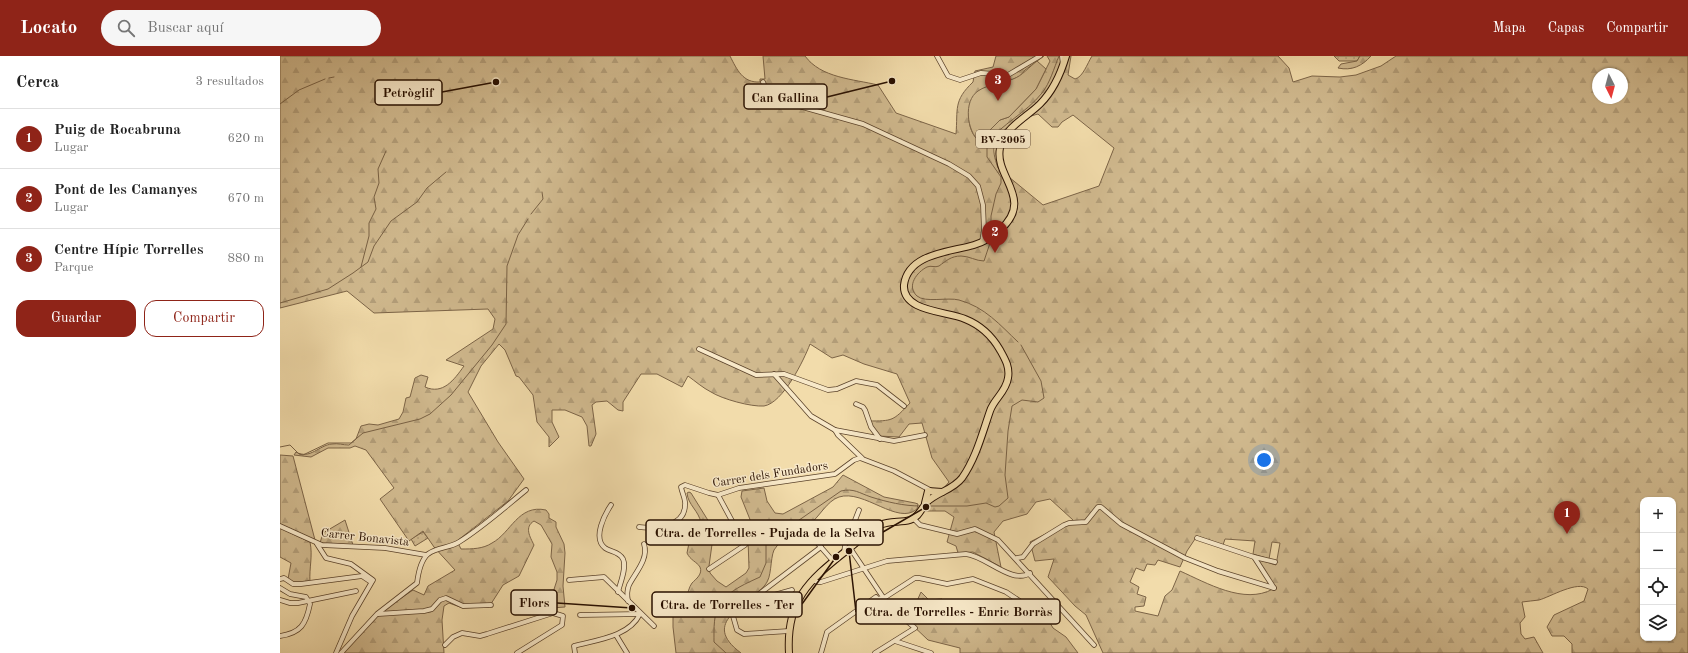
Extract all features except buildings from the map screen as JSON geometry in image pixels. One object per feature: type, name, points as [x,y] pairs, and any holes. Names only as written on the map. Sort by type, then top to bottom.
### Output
[{"type":"main road","name":"BV-2005","points":[[913,518],[932,494],[942,492],[958,483],[966,471],[984,432],[991,408],[1007,384],[1008,369],[995,342],[981,328],[966,319],[913,304],[905,295],[905,283],[911,269],[926,258],[982,242],[991,237],[1008,221],[1014,207],[1012,190],[1000,160],[1001,143],[1010,130],[1045,99],[1063,66],[1066,56]]},
{"type":"main road","points":[[789,653],[793,611],[812,580],[844,552],[880,525],[913,518]]},
{"type":"street","points":[[938,56],[946,74],[953,79],[960,80],[981,73],[1001,75],[1011,74],[1040,56]]},
{"type":"street","points":[[1062,56],[1063,66]]},
{"type":"street","points":[[763,82],[767,92],[774,98],[863,124],[949,164],[969,176],[978,186],[983,205],[984,230],[982,242]]},
{"type":"street","points":[[699,349],[756,375],[774,373],[784,374],[828,390],[837,389],[856,381],[877,384],[904,406]]},
{"type":"street","points":[[774,373],[811,416],[835,430],[894,441],[925,435]]},
{"type":"street","points":[[856,404],[863,407],[871,427],[880,439]]},
{"type":"street","points":[[835,430],[842,440],[864,459],[932,494]]},
{"type":"street","name":"Carrer dels Fundadors","points":[[639,527],[668,526],[684,514],[686,504],[681,487],[685,485],[709,494],[718,494],[739,488],[835,474],[854,460],[864,459]]},
{"type":"street","points":[[341,653],[377,614],[417,583],[426,555],[439,548],[460,541],[494,517],[526,490]]},
{"type":"street","points":[[709,569],[745,545],[718,494]]},
{"type":"street","points":[[611,505],[603,520],[600,531],[600,541],[604,547],[619,554],[623,558],[624,564],[618,592]]},
{"type":"street","points":[[1016,558],[1023,557],[1033,544],[1064,525],[1069,523],[1086,522],[1098,507],[1101,507],[1121,524],[1185,558],[1225,573],[1274,588],[1254,557]]},
{"type":"street","points":[[844,552],[844,546],[859,510]]},
{"type":"street","points":[[913,518],[917,524],[957,534],[975,529],[998,540],[1094,645]]},
{"type":"street","name":"Carrer Bonavista","points":[[280,526],[318,544],[389,548],[426,555]]},
{"type":"street","points":[[806,530],[833,561]]},
{"type":"street","points":[[1197,538],[1254,557],[1275,562]]},
{"type":"street","points":[[318,544],[326,558],[351,564],[372,581]]},
{"type":"street","points":[[628,601],[627,591],[629,585],[638,573],[646,551],[644,544]]},
{"type":"street","points":[[790,631],[744,634],[737,630],[733,616],[734,613],[821,547]]},
{"type":"street","points":[[850,548],[889,606],[914,628],[876,653]]},
{"type":"street","points":[[812,580],[821,582],[887,562],[966,554],[977,556],[1014,576],[1026,576],[1030,574]]},
{"type":"street","points":[[280,579],[284,578],[293,584],[301,584],[328,582],[362,576],[372,581]]},
{"type":"street","points":[[569,580],[604,577],[640,614],[654,626]]},
{"type":"street","points":[[875,599],[884,598],[915,578],[947,584],[973,579],[1006,592],[1027,606]]},
{"type":"street","points":[[336,653],[352,616],[372,581]]},
{"type":"street","points":[[280,588],[290,594],[306,597],[310,605],[302,627],[292,634],[280,636]]},
{"type":"street","points":[[750,602],[792,590]]},
{"type":"street","points":[[280,600],[290,603],[309,601],[356,591]]},
{"type":"street","points":[[821,653],[827,632],[875,599],[880,593]]},
{"type":"street","points":[[377,614],[424,612],[432,609],[440,600],[446,598],[463,606],[490,605]]},
{"type":"street","points":[[445,645],[453,637],[462,633],[480,636],[553,613],[563,616],[562,625],[517,653]]},
{"type":"street","points":[[580,615],[640,614]]},
{"type":"street","points":[[575,653],[574,646],[616,635],[637,620],[640,614]]},
{"type":"street","points":[[616,635],[627,653]]},
{"type":"street","points":[[895,641],[931,653]]},
{"type":"green space","points":[[280,56],[730,56],[741,75],[754,82],[760,82],[760,79],[765,79],[763,56],[805,56],[820,69],[829,73],[848,79],[878,85],[896,113],[956,134],[959,100],[973,82],[975,71],[993,67],[996,56],[1044,56],[1025,70],[1020,76],[972,99],[969,110],[970,127],[975,137],[979,141],[1000,120],[1009,117],[1036,89],[1050,61],[1047,56],[1071,56],[1068,75],[1075,79],[1083,73],[1092,56],[1278,56],[1289,68],[1293,82],[1312,76],[1340,77],[1356,75],[1381,66],[1396,56],[1688,56],[1688,653],[1572,653],[1572,644],[1564,636],[1552,636],[1547,627],[1554,615],[1584,601],[1588,589],[1578,586],[1539,600],[1522,602],[1525,617],[1520,623],[1521,634],[1525,639],[1534,637],[1543,653],[1103,653],[1086,615],[1075,606],[1048,577],[1054,559],[1035,561],[1030,542],[1073,520],[1050,499],[1036,502],[1027,514],[1003,521],[994,532],[1001,567],[973,552],[958,553],[956,546],[947,542],[954,517],[945,511],[924,511],[949,482],[932,458],[922,423],[909,424],[899,437],[878,436],[868,421],[883,421],[892,419],[910,403],[897,374],[864,364],[843,355],[832,358],[810,344],[798,370],[785,389],[771,403],[764,406],[758,406],[744,404],[716,395],[705,389],[688,376],[682,387],[657,374],[641,374],[623,402],[623,411],[618,410],[607,401],[596,402],[592,405],[596,434],[591,446],[589,446],[587,426],[582,417],[565,410],[552,410],[552,422],[559,437],[549,447],[549,437],[537,422],[533,395],[519,377],[516,376],[505,350],[499,344],[481,366],[468,392],[498,442],[524,479],[508,501],[457,541],[461,549],[481,548],[499,538],[516,520],[528,511],[536,509],[546,510],[549,514],[549,518],[556,522],[556,527],[564,544],[565,553],[563,586],[565,607],[551,608],[549,605],[557,580],[557,572],[551,557],[552,544],[541,525],[534,521],[529,526],[529,532],[534,545],[519,576],[503,585],[489,607],[463,608],[449,603],[444,606],[442,620],[444,653],[342,653],[383,610],[413,590],[424,595],[428,586],[455,570],[434,547],[423,531],[409,541],[380,499],[394,488],[366,450],[355,446],[350,448],[328,448],[311,457],[294,455],[296,452],[301,454],[310,453],[332,444],[349,445],[356,439],[361,426],[369,424],[378,425],[399,419],[403,412],[406,398],[410,397],[415,378],[421,375],[428,377],[425,387],[431,389],[443,388],[448,385],[464,366],[446,360],[493,329],[495,319],[488,309],[374,313],[347,291],[280,308]],"holes":[[[1038,114],[1052,127],[1058,127],[1062,122],[1073,115],[1114,148],[1099,186],[1043,205],[998,168],[994,146],[1000,134],[1018,121]],[[1197,536],[1223,545],[1225,539],[1255,541],[1253,554],[1269,559],[1272,542],[1280,543],[1276,565],[1257,559],[1273,589],[1250,595],[1238,594],[1214,586],[1180,571],[1172,590],[1165,596],[1158,616],[1135,611],[1135,607],[1144,606],[1146,597],[1137,594],[1139,587],[1130,582],[1136,568],[1144,571],[1147,564],[1155,565],[1158,560],[1180,567],[1187,551]]]},
{"type":"green space","points":[[1334,56],[1360,56],[1357,61],[1339,61]]},
{"type":"green space","points":[[1360,56],[1371,56],[1364,63],[1356,67],[1348,69],[1338,68],[1341,64],[1357,61]]},
{"type":"green space","points":[[1037,61],[1046,69],[1036,89],[1009,117],[1000,120],[979,141],[972,130],[968,116],[970,102],[973,96],[978,91],[986,87],[1016,78]]},
{"type":"green space","points":[[280,455],[293,456],[315,540],[280,524]]},
{"type":"green space","points":[[843,475],[884,497],[918,504],[917,509],[909,513],[900,513],[891,511],[859,498],[849,496],[835,499],[827,505],[810,524],[777,546],[774,550],[767,582],[757,593],[731,615],[726,623],[725,632],[729,642],[741,653],[676,653],[673,627],[673,602],[686,598],[689,588],[701,572],[700,567],[687,553],[689,543],[701,523],[689,501],[687,493],[691,493],[714,530],[709,566],[710,573],[717,581],[726,587],[746,573],[749,568],[748,539],[753,527],[741,497],[742,491],[764,488],[767,501],[775,513],[783,514],[833,487]]},
{"type":"green space","points":[[345,520],[353,545],[320,543],[323,533]]},
{"type":"green space","points":[[280,528],[310,542],[310,582],[295,583],[288,579],[291,563],[280,557]]},
{"type":"green space","points":[[423,532],[428,538],[415,546],[411,539]]},
{"type":"green space","points":[[921,592],[929,600],[942,599],[948,611],[955,611],[965,600],[990,605],[1008,606],[1013,599],[1024,607],[1022,612],[1035,617],[1043,611],[1053,628],[1066,637],[1078,653],[960,653],[960,648],[928,640],[908,621]]},
{"type":"waterway","points":[[991,234],[991,216],[996,194],[1001,183],[1001,177],[987,157],[987,143],[993,136],[1029,107],[1042,93],[1050,80],[1059,56]]},
{"type":"waterway","points":[[329,78],[334,77]]},
{"type":"waterway","points":[[280,104],[299,90],[325,79]]},
{"type":"waterway","points":[[361,267],[369,236],[369,223],[376,209],[374,197],[379,183],[378,169],[386,151]]},
{"type":"waterway","points":[[280,303],[328,289],[368,262],[374,246],[391,221],[417,202],[427,188],[446,172]]},
{"type":"waterway","points":[[531,214],[543,199],[542,192]]},
{"type":"waterway","points":[[280,447],[290,445],[299,454],[303,455],[328,443],[351,443],[363,433],[420,419],[430,414],[451,395],[492,345],[506,324],[507,266],[518,235],[528,219]]},
{"type":"waterway","points":[[991,240],[984,261],[964,256],[957,256],[949,259],[938,267],[930,266],[923,269],[914,280],[914,292],[917,296],[925,299],[954,299],[977,307],[992,317],[1018,342]]},
{"type":"waterway","points":[[928,506],[967,506],[986,503],[995,507],[999,506],[1008,498],[1005,475],[1008,431],[1012,406],[1022,400],[1038,402],[1044,398],[1041,381],[1021,345]]},
{"type":"waterway","points":[[726,653],[714,642],[714,621],[718,606],[729,594],[739,587],[760,577],[766,563],[766,543],[841,491],[853,491],[889,502],[920,506]]},
{"type":"place","name":"Can Gallina","points":[[892,81]]},
{"type":"place","name":"Petròglif","points":[[496,82]]},
{"type":"place","name":"Centre Hípic Torrelles","points":[[998,101]]},
{"type":"place","name":"Pont de les Camanyes","points":[[995,253]]},
{"type":"place","name":"Ctra. de Torrelles - Pujada de la Selva","points":[[926,507]]},
{"type":"place","name":"Puig de Rocabruna","points":[[1567,534]]},
{"type":"place","name":"Ctra. de Torrelles - Enric Borràs","points":[[849,551]]},
{"type":"place","name":"Ctra. de Torrelles - Ter","points":[[836,557]]},
{"type":"place","name":"Flors","points":[[632,608]]}]
